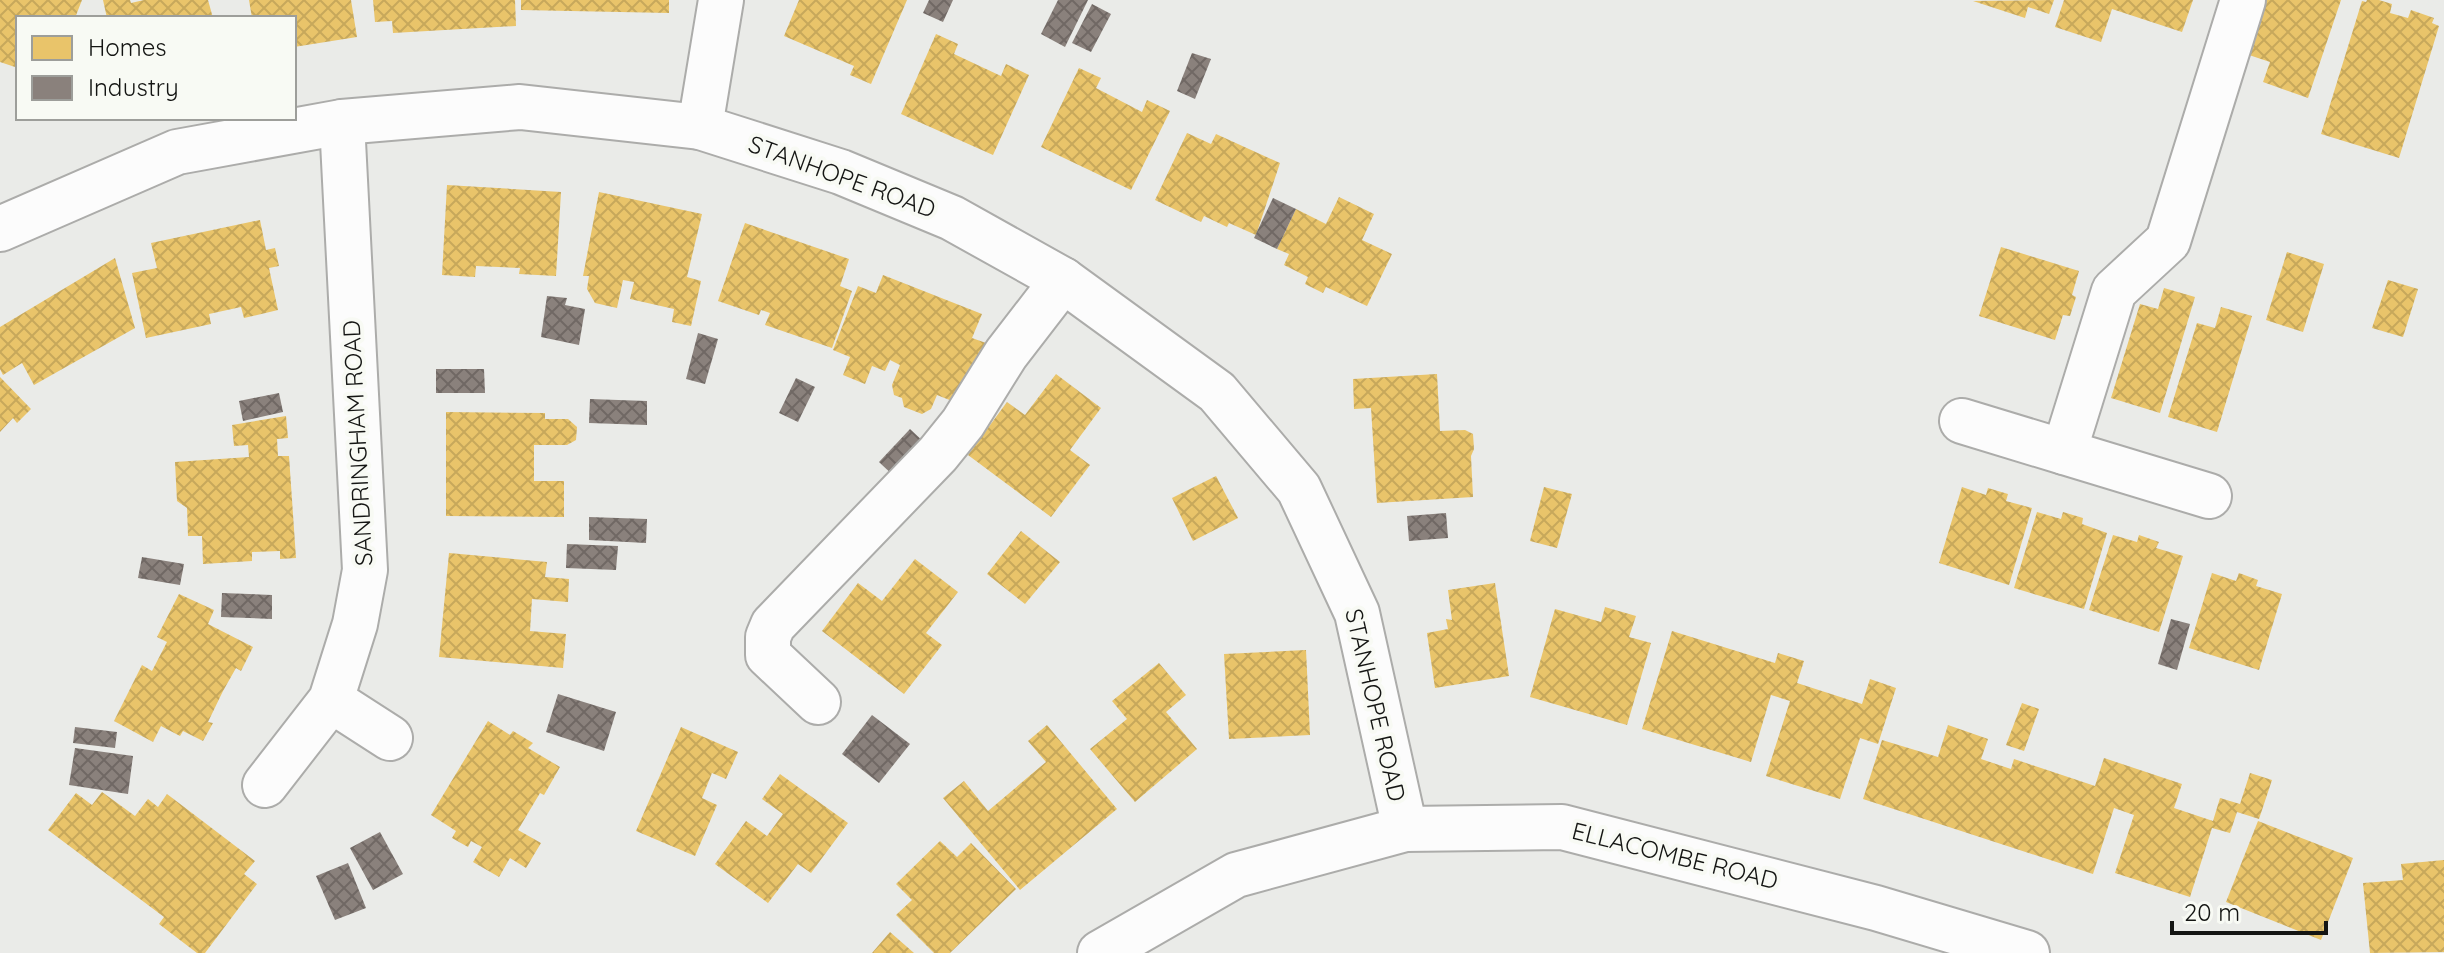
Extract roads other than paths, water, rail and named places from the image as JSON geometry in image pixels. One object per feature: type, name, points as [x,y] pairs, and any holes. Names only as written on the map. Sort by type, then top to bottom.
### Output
[{"type":"street","points":[[700,127],[721,0]]},
{"type":"street","points":[[2064,452],[2114,291],[2168,241],[2243,0]]},
{"type":"street","name":"STANHOPE ROAD","points":[[0,229],[177,152],[342,122],[520,107],[700,127],[855,177],[952,218],[1063,280],[1217,392],[1299,489],[1357,613],[1405,829]]},
{"type":"street","name":"SANDRINGHAM ROAD","points":[[265,785],[331,700],[355,624],[365,570],[342,122]]},
{"type":"street","points":[[818,702],[768,655],[768,637],[773,625],[938,454],[963,423],[1006,354],[1063,280]]},
{"type":"street","points":[[1962,421],[2209,496]]},
{"type":"street","points":[[331,700],[390,738]]},
{"type":"street","name":"ELLACOMBE ROAD","points":[[1100,953],[1236,875],[1405,829],[1562,827],[1876,908],[2027,953]]}]
